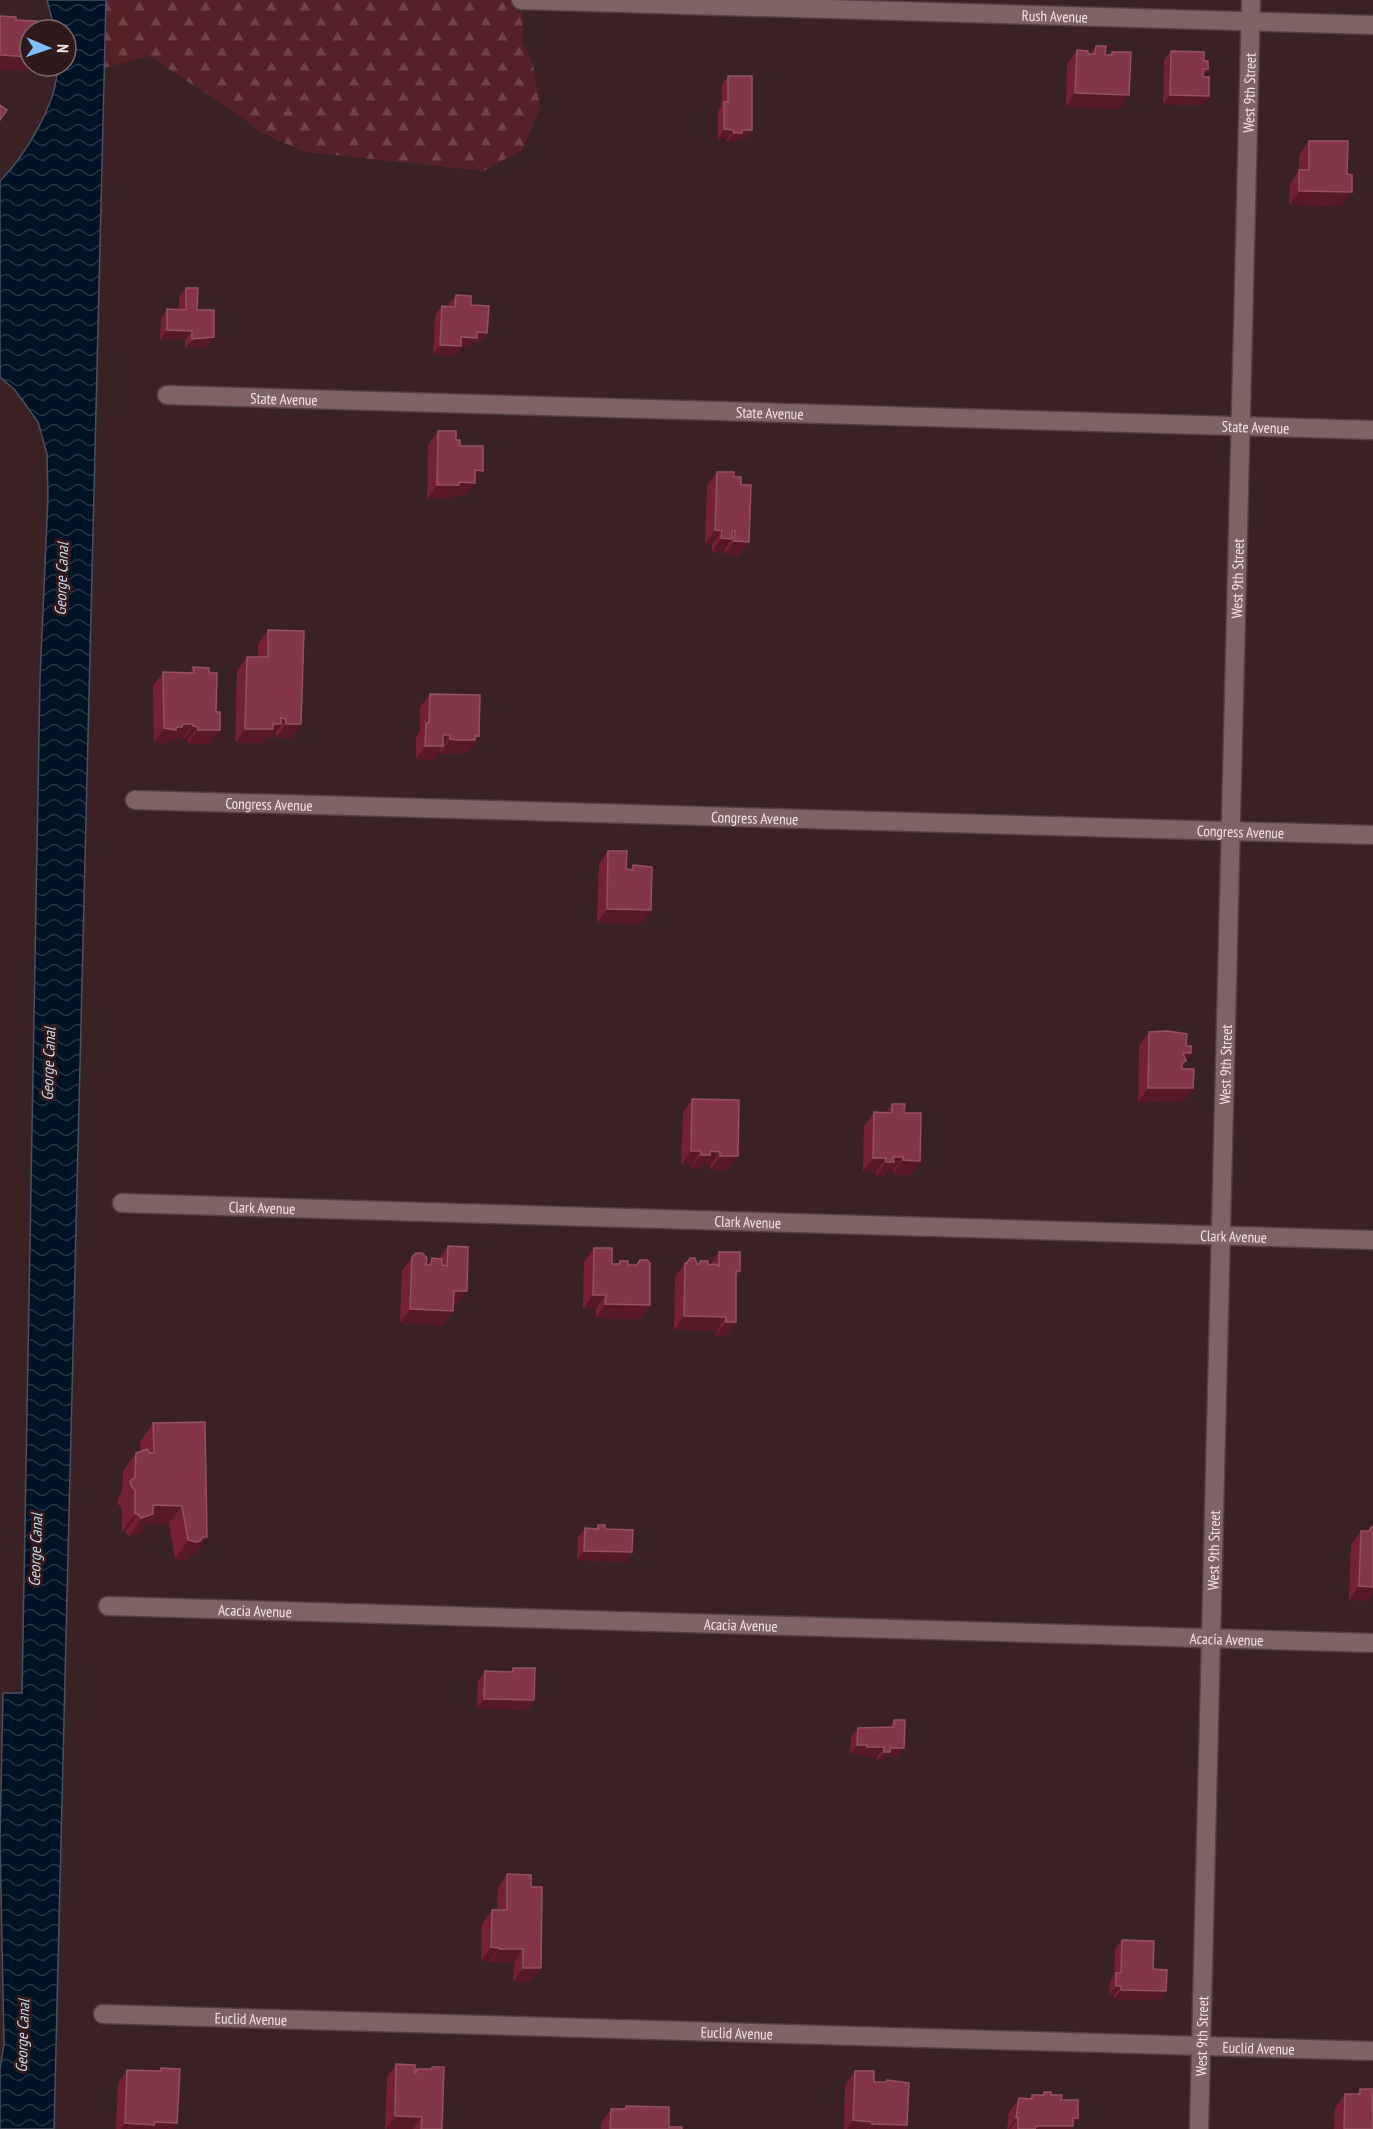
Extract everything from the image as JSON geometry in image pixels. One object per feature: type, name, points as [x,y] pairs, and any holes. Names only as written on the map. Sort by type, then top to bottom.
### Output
[{"type":"street","name":"Rush Avenue","points":[[521,0],[1373,25]]},
{"type":"street","name":"West 9th Street","points":[[1199,2129],[1251,0]]},
{"type":"street","name":"State Avenue","points":[[166,394],[1373,430]]},
{"type":"street","name":"Congress Avenue","points":[[135,800],[1373,835]]},
{"type":"street","name":"Clark Avenue","points":[[122,1203],[1373,1240]]},
{"type":"street","name":"Acacia Avenue","points":[[108,1606],[1373,1643]]},
{"type":"street","name":"Euclid Avenue","points":[[103,2014],[1373,2051]]},
{"type":"green space","points":[[106,0],[530,0],[523,6],[522,42],[533,64],[540,109],[522,150],[483,171],[305,152],[264,134],[149,56],[104,68]]},
{"type":"water","name":"George Canal","points":[[47,0],[106,0],[54,2129],[0,2129],[0,2069],[4,2044],[0,1840],[3,1693],[22,1693],[40,679],[48,497],[47,454],[38,422],[15,390],[0,377],[0,181],[19,158],[38,128],[52,95],[56,78],[78,78],[78,18],[52,18]]},
{"type":"building","points":[[0,16],[16,17],[18,20],[18,56],[0,55]]},
{"type":"building","points":[[1096,46],[1106,46],[1105,55],[1112,55],[1112,52],[1131,52],[1129,95],[1075,93],[1077,50],[1095,54]]},
{"type":"building","points":[[1171,51],[1204,52],[1204,61],[1208,61],[1208,69],[1203,69],[1203,77],[1209,77],[1209,96],[1170,95]]},
{"type":"building","points":[[728,76],[752,76],[752,130],[734,133],[734,130],[724,129],[724,102],[728,102]]},
{"type":"building","points":[[0,105],[7,110],[0,120]]},
{"type":"building","points":[[1309,141],[1348,141],[1347,174],[1352,175],[1352,192],[1299,191],[1299,170],[1309,170]]},
{"type":"building","points":[[186,288],[198,288],[197,310],[214,310],[214,337],[192,339],[192,331],[167,330],[167,309],[186,310]]},
{"type":"building","points":[[456,295],[471,296],[471,305],[489,306],[487,333],[477,332],[477,338],[461,337],[461,346],[440,345],[442,306],[455,307]]},
{"type":"building","points":[[438,431],[456,431],[456,440],[460,440],[460,446],[483,446],[483,471],[475,470],[475,483],[459,482],[459,485],[437,485]]},
{"type":"building","points":[[717,472],[734,472],[734,477],[741,477],[741,485],[751,485],[749,542],[734,541],[735,531],[732,531],[732,539],[721,538],[722,531],[715,530]]},
{"type":"building","points":[[268,630],[304,631],[301,724],[286,724],[286,719],[281,718],[281,724],[273,724],[273,729],[245,729],[247,657],[268,657]]},
{"type":"building","points":[[193,667],[209,668],[209,673],[217,673],[216,712],[220,712],[220,730],[198,730],[198,727],[193,724],[183,724],[182,727],[176,727],[176,730],[164,728],[163,672],[194,673]]},
{"type":"building","points":[[430,694],[480,695],[479,736],[475,736],[475,740],[457,740],[450,739],[450,735],[443,735],[443,746],[425,746]]},
{"type":"building","points":[[608,851],[627,851],[626,869],[633,870],[633,865],[652,867],[651,910],[607,909]]},
{"type":"building","points":[[1167,1031],[1187,1034],[1186,1046],[1191,1046],[1191,1053],[1183,1053],[1186,1061],[1182,1063],[1182,1069],[1194,1069],[1193,1088],[1148,1088],[1149,1032]]},
{"type":"building","points":[[692,1099],[739,1100],[738,1156],[720,1156],[720,1152],[710,1151],[710,1155],[701,1155],[701,1151],[691,1151]]},
{"type":"building","points":[[892,1104],[905,1104],[904,1113],[921,1113],[920,1161],[893,1157],[894,1162],[886,1162],[886,1158],[873,1158],[874,1112],[892,1113]]},
{"type":"building","points":[[448,1246],[468,1247],[467,1291],[454,1291],[453,1311],[410,1309],[412,1257],[416,1253],[422,1253],[427,1258],[426,1265],[431,1265],[432,1258],[442,1259],[442,1265],[447,1266]]},
{"type":"building","points":[[594,1248],[612,1248],[612,1264],[628,1261],[628,1265],[637,1265],[640,1260],[647,1260],[650,1263],[650,1305],[605,1304],[606,1295],[593,1295]]},
{"type":"building","points":[[719,1252],[740,1252],[740,1271],[736,1271],[736,1322],[726,1322],[726,1317],[684,1316],[685,1263],[690,1258],[695,1258],[697,1264],[700,1264],[700,1261],[708,1261],[708,1265],[719,1266]]},
{"type":"building","points":[[205,1422],[207,1537],[195,1542],[188,1540],[182,1506],[153,1505],[153,1514],[141,1518],[135,1514],[135,1490],[130,1481],[135,1477],[136,1453],[147,1449],[150,1453],[154,1453],[153,1423]]},
{"type":"building","points":[[598,1525],[605,1525],[605,1529],[633,1530],[632,1552],[584,1551],[585,1528],[598,1529]]},
{"type":"building","points":[[1373,1527],[1373,1587],[1359,1586],[1361,1531],[1370,1531]]},
{"type":"building","points":[[513,1668],[535,1668],[534,1700],[484,1699],[485,1671],[513,1672]]},
{"type":"building","points":[[894,1720],[905,1720],[904,1748],[890,1748],[890,1752],[884,1752],[884,1747],[857,1745],[858,1728],[894,1727]]},
{"type":"building","points":[[507,1874],[531,1875],[531,1887],[542,1887],[541,1968],[523,1968],[523,1949],[491,1947],[492,1910],[507,1910]]},
{"type":"building","points":[[1122,1940],[1154,1941],[1153,1969],[1167,1970],[1166,1991],[1121,1990],[1121,1986],[1116,1986],[1116,1973],[1121,1973]]},
{"type":"building","points":[[396,2064],[415,2065],[415,2073],[417,2069],[444,2067],[442,2129],[421,2129],[422,2117],[395,2116]]},
{"type":"building","points":[[161,2068],[180,2069],[177,2123],[155,2122],[154,2125],[125,2123],[127,2070],[161,2071]]},
{"type":"building","points":[[855,2071],[874,2071],[874,2082],[887,2082],[887,2080],[909,2083],[907,2125],[872,2124],[872,2122],[853,2120]]},
{"type":"building","points":[[1360,2089],[1372,2089],[1373,2129],[1344,2129],[1345,2094],[1360,2094]]},
{"type":"building","points":[[1044,2092],[1051,2092],[1051,2095],[1062,2095],[1061,2100],[1078,2100],[1078,2118],[1073,2118],[1073,2126],[1036,2126],[1035,2129],[1018,2129],[1018,2118],[1016,2118],[1019,2098],[1032,2099],[1032,2095],[1044,2095]]},
{"type":"building","points":[[626,2106],[669,2107],[669,2127],[682,2127],[682,2129],[610,2129],[611,2109],[626,2109]]}]
